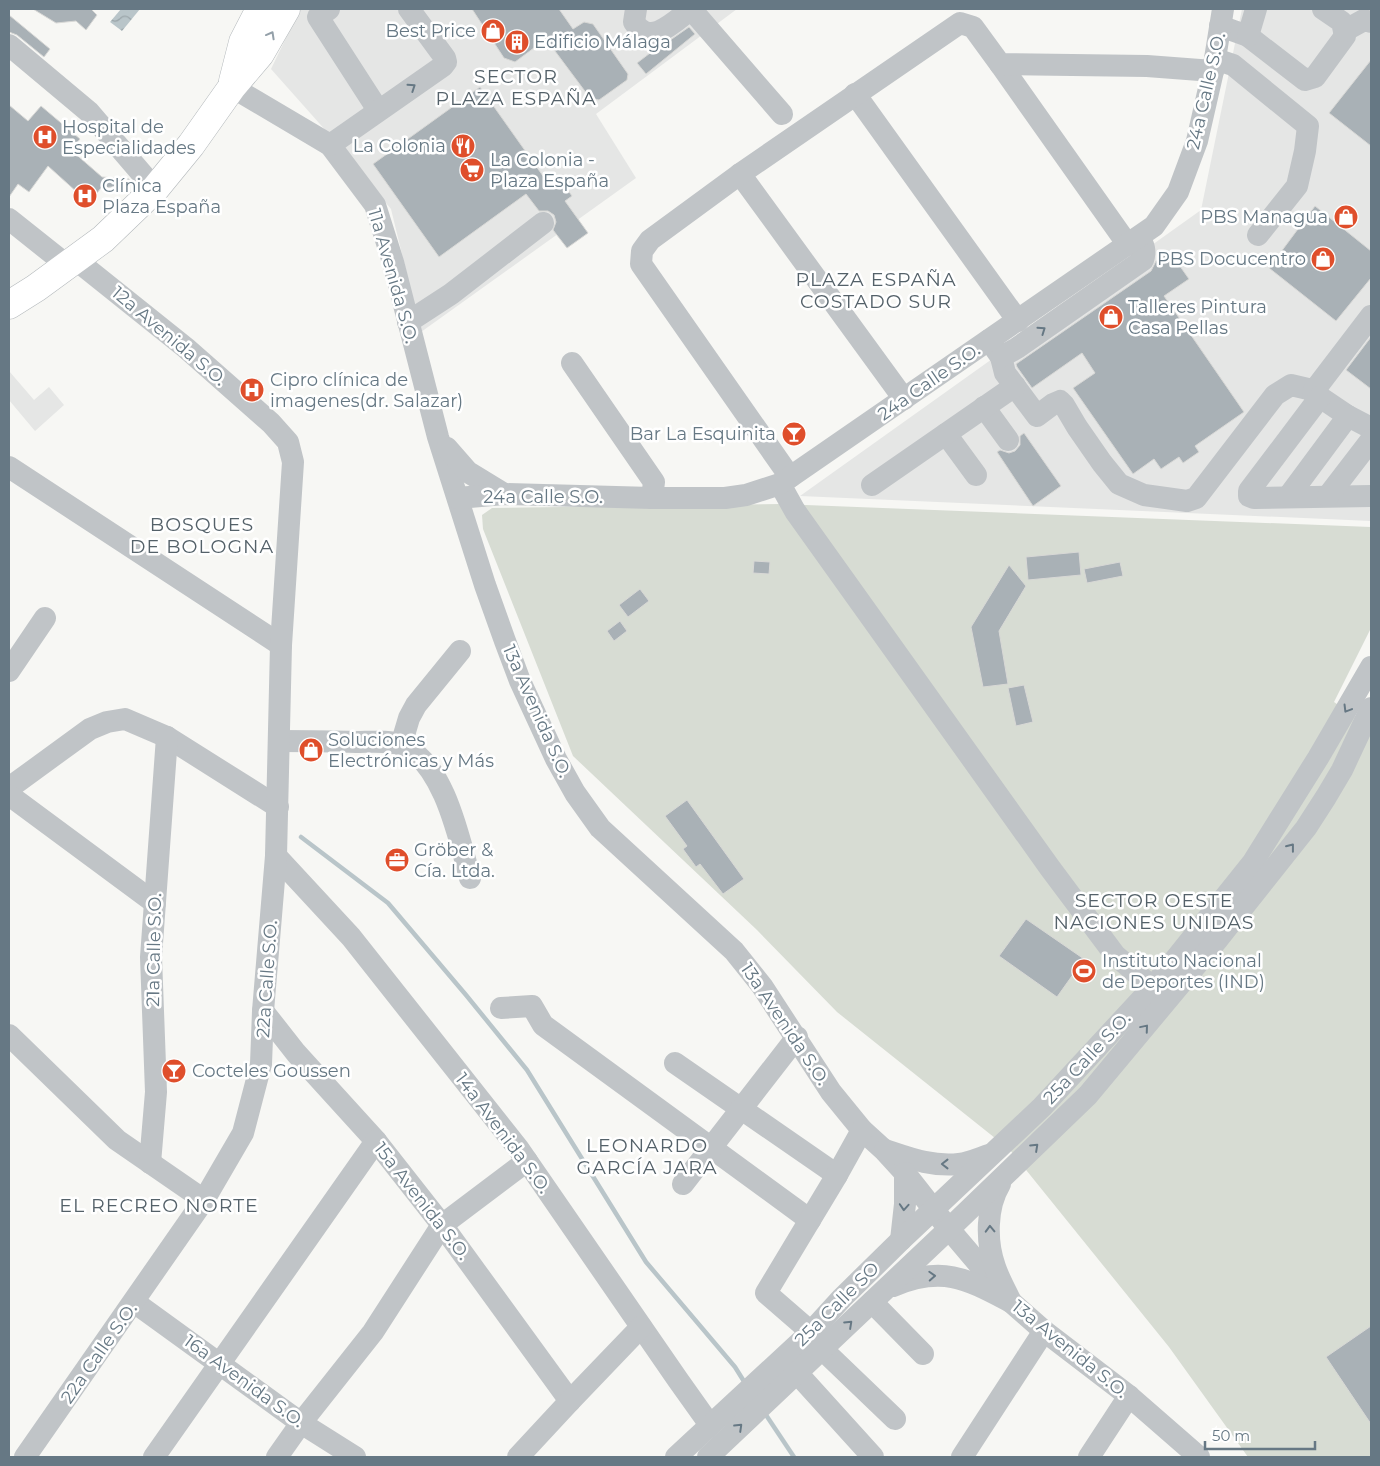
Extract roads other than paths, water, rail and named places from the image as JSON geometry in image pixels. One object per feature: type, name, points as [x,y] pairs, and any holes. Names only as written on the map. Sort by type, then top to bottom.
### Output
[{"type":"main road","points":[[232,87],[243,42],[260,9]]},
{"type":"main road","points":[[9,305],[72,263],[103,239],[155,189],[191,145],[232,87],[260,54],[286,9]]},
{"type":"street","points":[[329,9],[318,17],[378,110]]},
{"type":"street","points":[[330,146],[446,62],[409,9]]},
{"type":"street","points":[[636,9],[634,22],[639,30],[646,33],[663,31],[691,9],[782,114]]},
{"type":"street","points":[[1248,36],[1256,9]]},
{"type":"street","points":[[1222,17],[1305,80],[1315,77],[1319,73],[1345,36],[1342,22],[1323,9]]},
{"type":"street","points":[[1160,994],[1115,955],[1050,868],[795,511],[785,481],[641,264],[642,251],[650,240],[740,174],[855,94],[957,16],[973,27],[1133,241],[1143,244],[1145,253],[1143,260],[1017,348],[995,348],[1006,373],[1037,416],[1060,401],[1064,404],[1102,464],[1120,484],[1144,495],[1187,501],[1196,498],[1275,395],[1291,385],[1308,389],[1348,416],[1371,428]]},
{"type":"street","name":"24a Calle S.O.","points":[[458,498],[504,494],[725,498],[746,495],[785,481],[904,399],[995,348],[1018,321],[1154,226],[1178,192],[1197,141],[1214,65],[1222,17]]},
{"type":"street","points":[[1344,31],[1364,20],[1371,22]]},
{"type":"street","points":[[9,45],[89,112],[155,189]]},
{"type":"street","points":[[1000,64],[1233,65],[1308,126],[1305,151],[1297,186],[1258,235]]},
{"type":"street","name":"11a Avenida S.O.","points":[[232,87],[330,146],[376,205],[393,262],[438,437],[458,498]]},
{"type":"street","points":[[855,94],[1018,321]]},
{"type":"street","points":[[740,174],[904,399]]},
{"type":"street","name":"12a Avenida S.O.","points":[[9,219],[72,263],[186,348],[271,423],[288,442],[294,462]]},
{"type":"street","points":[[408,322],[450,294],[543,223]]},
{"type":"street","points":[[1371,316],[1249,491],[1249,496],[1254,498],[1288,498],[1371,495]]},
{"type":"street","points":[[572,363],[654,482],[652,498]]},
{"type":"street","points":[[872,485],[1015,386]]},
{"type":"street","points":[[984,407],[1008,440]]},
{"type":"street","points":[[1288,498],[1348,416]]},
{"type":"street","points":[[946,434],[976,475]]},
{"type":"street","points":[[438,437],[454,458],[468,472],[504,494]]},
{"type":"street","points":[[1328,496],[1371,440]]},
{"type":"street","name":"22a Calle S.O.","points":[[25,1457],[204,1200],[243,1133],[261,1064],[263,1011],[276,856],[281,645],[294,462]]},
{"type":"street","points":[[9,467],[281,645]]},
{"type":"street","name":"13a Avenida S.O.","points":[[458,498],[485,585],[520,681],[552,750],[575,793],[600,828],[734,951],[762,986],[797,1038],[809,1061],[831,1092],[862,1130],[905,1173],[949,1229],[1012,1302],[1044,1332],[1129,1396],[1198,1457]]},
{"type":"street","points":[[9,671],[45,618]]},
{"type":"street","points":[[401,745],[409,718],[416,706],[460,651]]},
{"type":"street","name":"25a Calle S.O.","points":[[1261,869],[1318,758],[1371,667]]},
{"type":"street","name":"25a Calle S.O.","points":[[949,1229],[1088,1094],[1160,994],[1261,869],[1306,828],[1342,770],[1371,708]]},
{"type":"street","points":[[9,788],[90,729],[106,722],[125,719],[167,737],[278,807]]},
{"type":"street","name":"21a Calle S.O.","points":[[150,1163],[156,1092],[151,957],[167,737]]},
{"type":"street","points":[[279,741],[380,742],[401,745],[419,756],[429,768],[445,797],[470,878]]},
{"type":"street","points":[[9,795],[155,903]]},
{"type":"street","name":"14a Avenida S.O.","points":[[276,856],[351,937],[527,1161],[642,1327],[717,1446]]},
{"type":"street","name":"25a Calle S.O.","points":[[934,1210],[1160,994]]},
{"type":"street","points":[[501,1008],[532,1006],[543,1025],[810,1220]]},
{"type":"street","name":"15a Avenida S.O.","points":[[263,1011],[296,1053],[376,1141],[442,1225],[570,1400]]},
{"type":"street","points":[[9,1035],[117,1140],[204,1200]]},
{"type":"street","points":[[683,1184],[797,1038]]},
{"type":"street","points":[[674,1063],[838,1174]]},
{"type":"street","points":[[862,1130],[838,1174],[766,1293],[817,1340],[895,1419]]},
{"type":"street","points":[[154,1457],[376,1141]]},
{"type":"street","points":[[884,1150],[917,1161],[939,1165],[960,1164],[993,1154]]},
{"type":"street","points":[[277,1457],[301,1423],[373,1332],[442,1225],[527,1161]]},
{"type":"street","points":[[901,1240],[905,1204],[905,1173]]},
{"type":"street","points":[[1007,1174],[993,1199],[990,1212],[990,1236],[995,1266],[1012,1302]]},
{"type":"street","name":"25a Calle SO","points":[[768,1386],[797,1373],[842,1298],[934,1210]]},
{"type":"street","name":"25a Calle SO","points":[[717,1446],[748,1404],[817,1340],[879,1296],[949,1229]]},
{"type":"street","points":[[924,1354],[879,1296],[920,1277],[944,1276],[965,1279],[1012,1302]]},
{"type":"street","name":"16a Avenida S.O.","points":[[134,1302],[301,1423],[355,1457]]},
{"type":"street","points":[[518,1457],[570,1400],[642,1327]]},
{"type":"street","points":[[962,1457],[1044,1332]]},
{"type":"street","points":[[797,1373],[873,1457]]},
{"type":"street","points":[[1089,1457],[1129,1396]]},
{"type":"street","points":[[676,1457],[717,1446]]},
{"type":"water","points":[[121,9],[140,9],[122,31],[110,22]]},
{"type":"waterway","points":[[301,837],[388,903],[527,1070],[646,1262],[735,1367],[745,1383]]},
{"type":"waterway","points":[[764,1412],[794,1457]]},
{"type":"place","name":"Best Price","points":[[493,31]]},
{"type":"place","name":"Edificio Málaga","points":[[517,42]]},
{"type":"place","name":"Hospital de Especialidades","points":[[45,137]]},
{"type":"place","name":"La Colonia","points":[[463,146]]},
{"type":"place","name":"La Colonia - Plaza España","points":[[472,170]]},
{"type":"place","name":"Clínica Plaza España","points":[[85,196]]},
{"type":"place","name":"PBS Managua","points":[[1346,217]]},
{"type":"place","name":"PBS Docucentro","points":[[1323,259]]},
{"type":"place","name":"Talleres Pintura Casa Pellas","points":[[1111,317]]},
{"type":"place","name":"Cipro clínica de imagenes(dr. Salazar)","points":[[252,390]]},
{"type":"place","name":"Bar La Esquinita","points":[[794,434]]},
{"type":"place","name":"Soluciones Electrónicas y Más","points":[[311,750]]},
{"type":"place","name":"Gröber & Cía. Ltda.","points":[[397,860]]},
{"type":"place","name":"Instituto Nacional de Deportes (IND)","points":[[1084,971]]},
{"type":"place","name":"Cocteles Goussen","points":[[174,1071]]},
{"type":"district","name":"SECTOR PLAZA ESPAÑA","points":[[516,87]]},
{"type":"district","name":"PLAZA ESPAÑA COSTADO SUR","points":[[876,290]]},
{"type":"district","name":"BOSQUES DE BOLOGNA","points":[[202,535]]},
{"type":"district","name":"SECTOR OESTE NACIONES UNIDAS","points":[[1154,911]]},
{"type":"district","name":"LEONARDO GARCÍA JARA","points":[[647,1156]]},
{"type":"district","name":"EL RECREO NORTE","points":[[159,1205]]}]
